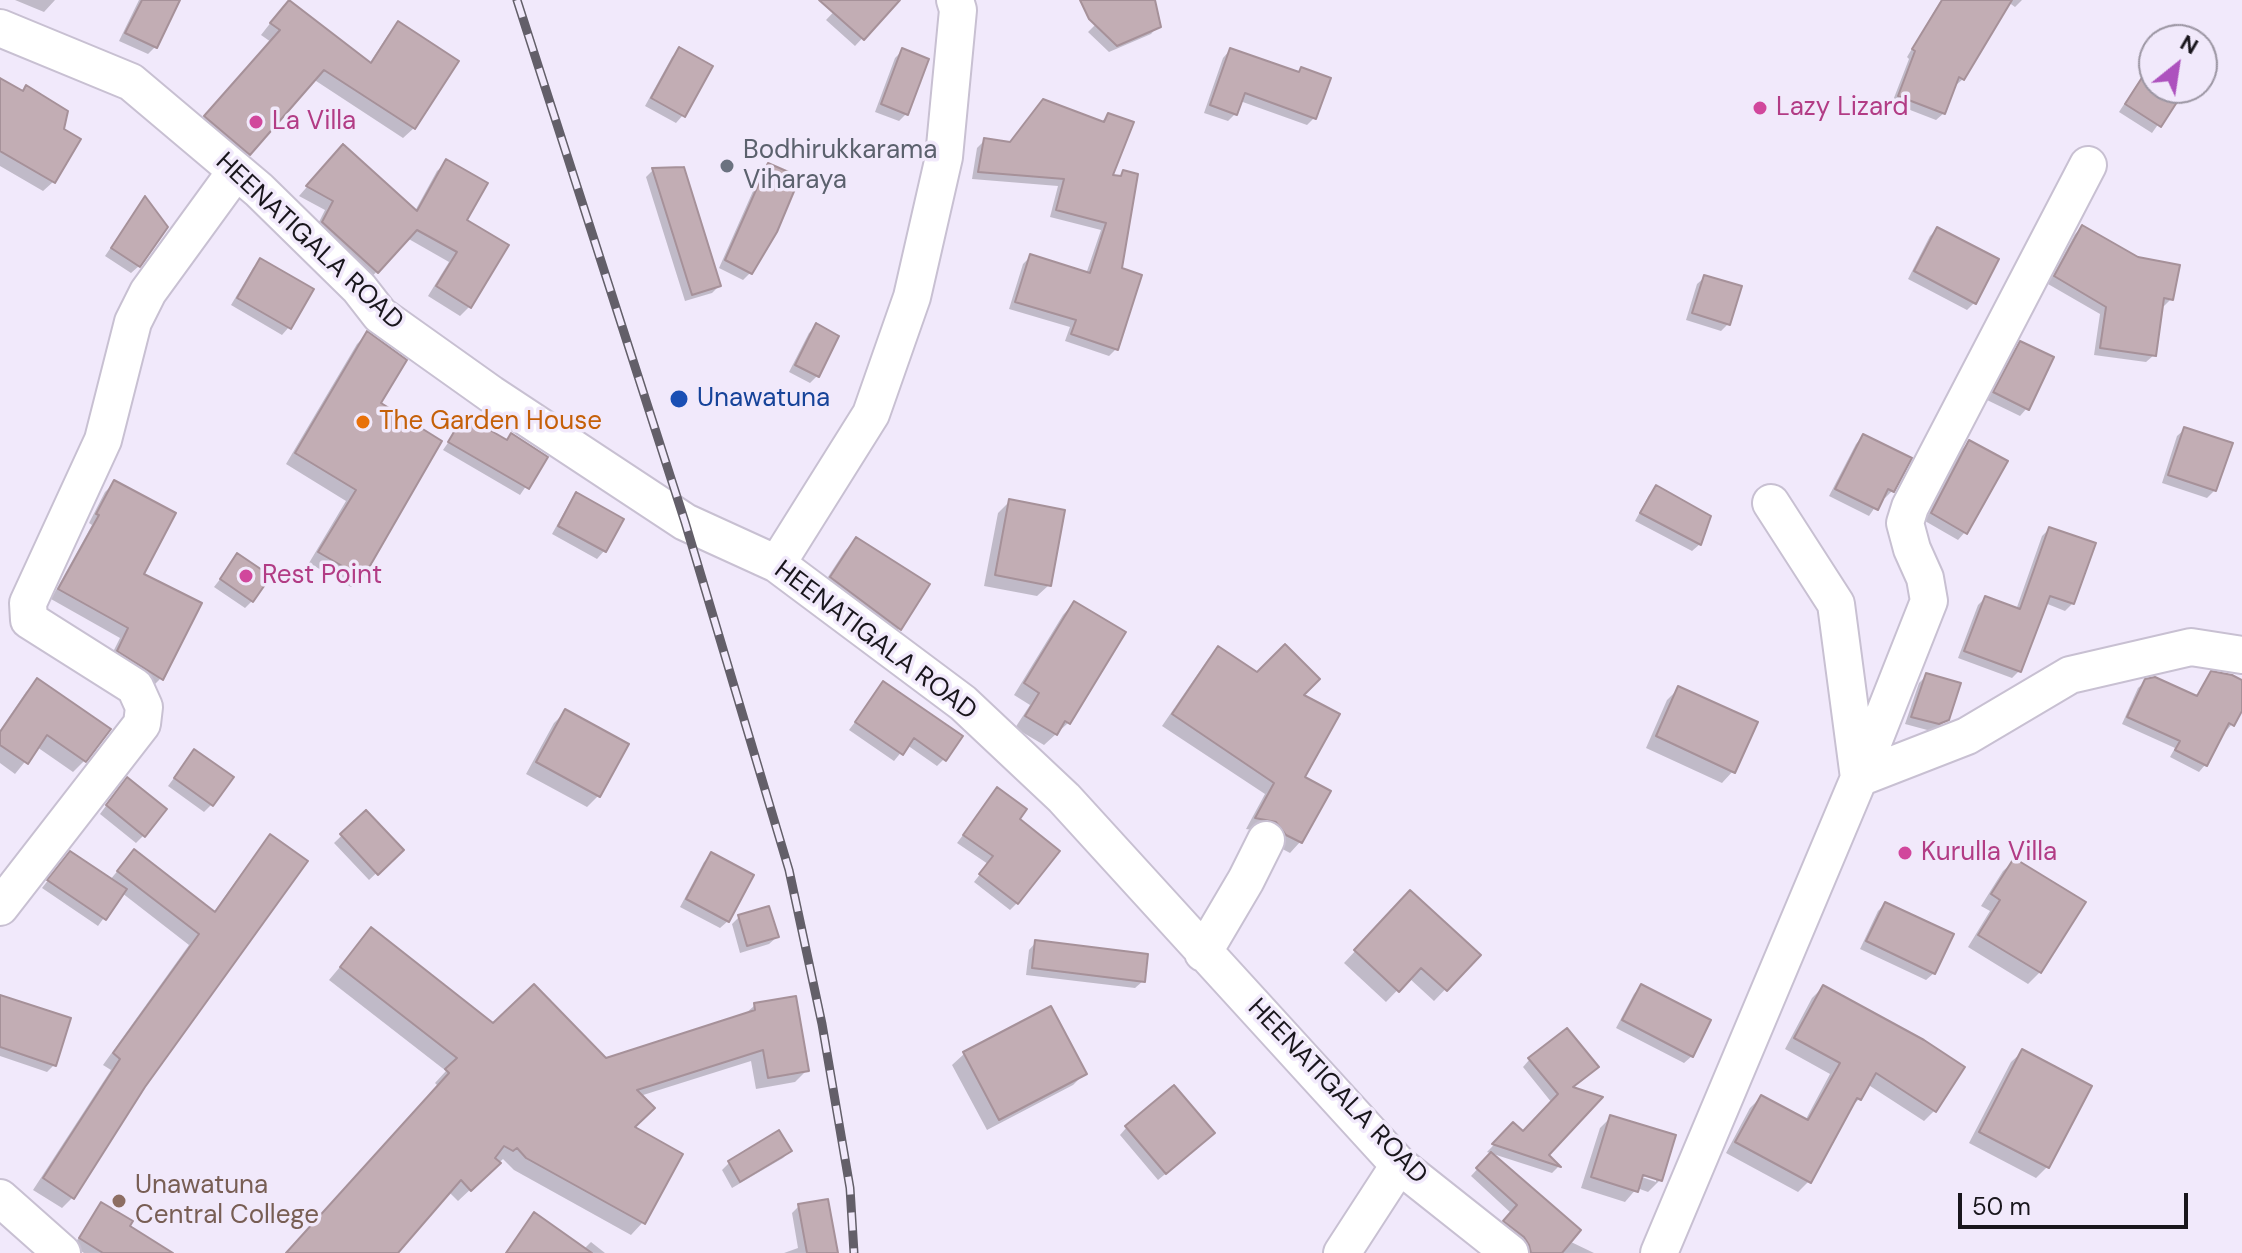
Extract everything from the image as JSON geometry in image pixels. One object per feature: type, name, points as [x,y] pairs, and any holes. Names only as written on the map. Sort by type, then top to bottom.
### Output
[{"type":"street","points":[[777,564],[871,414],[912,297],[944,157],[958,10],[955,0]]},
{"type":"street","name":"HEENATIGALA ROAD","points":[[0,28],[131,82],[236,171],[359,288],[380,315],[491,394],[685,522],[777,564],[963,703],[1064,798],[1399,1165],[1510,1253]]},
{"type":"street","points":[[1659,1253],[1859,778],[1929,601],[1925,578],[1905,523],[1910,507],[2088,165]]},
{"type":"street","points":[[0,907],[142,724],[144,707],[135,687],[29,620],[28,603],[103,440],[133,322],[148,292],[236,171]]},
{"type":"street","points":[[1771,503],[1836,604],[1859,778]]},
{"type":"street","points":[[1859,778],[1967,736],[2070,675],[2191,647],[2242,655]]},
{"type":"street","points":[[1203,953],[1266,840]]},
{"type":"street","points":[[1342,1253],[1399,1165]]},
{"type":"street","points":[[0,1198],[62,1253]]},
{"type":"building","points":[[142,0],[180,0],[157,48],[125,33]]},
{"type":"building","points":[[289,0],[371,63],[398,21],[459,61],[415,129],[324,70],[250,155],[204,116],[280,30],[270,23]]},
{"type":"building","points":[[819,0],[900,0],[864,40]]},
{"type":"building","points":[[1080,0],[1155,0],[1161,27],[1117,46],[1089,19]]},
{"type":"building","points":[[1942,0],[2012,0],[1964,80],[1959,77],[1945,114],[1898,96],[1915,51],[1912,49]]},
{"type":"building","points":[[679,47],[713,66],[685,117],[651,98]]},
{"type":"building","points":[[902,48],[929,59],[908,115],[881,104]]},
{"type":"building","points":[[1230,48],[1299,72],[1301,67],[1331,78],[1316,119],[1245,93],[1237,115],[1210,105]]},
{"type":"building","points":[[0,78],[23,91],[26,85],[68,111],[64,129],[81,139],[55,183],[0,151]]},
{"type":"building","points":[[2138,84],[2138,104],[2176,104],[2161,127],[2125,104]]},
{"type":"building","points":[[1043,99],[1104,122],[1108,113],[1134,122],[1113,175],[1121,176],[1123,170],[1138,174],[1122,268],[1142,275],[1118,350],[1071,334],[1076,320],[1015,302],[1030,254],[1090,273],[1106,223],[1056,210],[1064,179],[978,172],[984,138],[1010,142]]},
{"type":"building","points":[[343,144],[417,211],[446,159],[488,183],[467,220],[509,245],[471,308],[436,286],[457,252],[417,230],[378,273],[322,222],[333,201],[306,186]]},
{"type":"building","points":[[768,163],[800,177],[777,232],[752,274],[725,260]]},
{"type":"building","points":[[684,167],[721,286],[692,295],[652,168]]},
{"type":"building","points":[[145,196],[168,227],[140,267],[111,248]]},
{"type":"building","points":[[2082,225],[2138,257],[2180,265],[2173,300],[2164,298],[2156,356],[2100,348],[2106,307],[2054,276]]},
{"type":"building","points":[[1937,227],[1999,259],[1976,304],[1914,271]]},
{"type":"building","points":[[260,258],[314,289],[291,329],[237,298]]},
{"type":"building","points":[[1704,275],[1742,286],[1730,325],[1692,313]]},
{"type":"building","points":[[816,323],[839,336],[819,377],[795,365]]},
{"type":"building","name":"The Garden House","points":[[367,331],[407,360],[381,403],[442,441],[363,578],[318,552],[356,490],[295,453]]},
{"type":"building","points":[[2020,341],[2054,357],[2029,410],[1993,392]]},
{"type":"building","points":[[464,415],[507,440],[511,433],[548,457],[529,489],[448,442]]},
{"type":"building","points":[[2184,427],[2233,443],[2216,491],[2168,475]]},
{"type":"building","points":[[1863,434],[1912,458],[1894,492],[1888,489],[1878,510],[1835,489]]},
{"type":"building","points":[[1969,440],[2008,461],[1967,534],[1931,513]]},
{"type":"building","points":[[114,480],[176,513],[144,574],[202,603],[163,680],[117,651],[128,628],[58,589],[99,515],[96,514]]},
{"type":"building","points":[[1656,485],[1711,516],[1701,545],[1640,513]]},
{"type":"building","points":[[576,492],[624,519],[606,552],[558,526]]},
{"type":"building","points":[[1009,499],[1065,510],[1051,586],[995,575]]},
{"type":"building","points":[[2049,527],[2096,543],[2074,604],[2050,596],[2021,672],[1964,651],[1985,596],[2020,609]]},
{"type":"building","points":[[856,537],[930,584],[901,630],[830,577]]},
{"type":"building","points":[[237,553],[271,576],[253,602],[220,579]]},
{"type":"building","points":[[1074,601],[1126,632],[1070,724],[1065,721],[1057,735],[1025,716],[1039,693],[1024,683]]},
{"type":"building","points":[[1285,644],[1320,679],[1304,695],[1340,714],[1305,777],[1331,791],[1302,843],[1286,835],[1276,822],[1255,818],[1274,783],[1172,714],[1218,646],[1257,672]]},
{"type":"building","points":[[2211,671],[2242,680],[2242,711],[2234,726],[2229,723],[2207,766],[2175,750],[2180,741],[2127,717],[2145,679],[2155,677],[2197,696]]},
{"type":"building","points":[[1926,673],[1961,683],[1949,720],[1939,724],[1911,717]]},
{"type":"building","points":[[37,678],[111,729],[86,762],[47,735],[28,764],[0,745],[0,732]]},
{"type":"building","points":[[883,681],[963,736],[946,761],[914,738],[903,755],[855,722]]},
{"type":"building","points":[[1678,686],[1758,722],[1735,773],[1656,736]]},
{"type":"building","points":[[565,709],[629,744],[600,797],[536,762]]},
{"type":"building","points":[[194,749],[234,777],[213,806],[174,778]]},
{"type":"building","points":[[127,777],[167,809],[145,837],[106,805]]},
{"type":"building","points":[[997,787],[1027,809],[1020,819],[1060,851],[1018,904],[979,874],[993,856],[963,835]]},
{"type":"building","points":[[366,810],[404,850],[378,875],[340,834]]},
{"type":"building","points":[[270,834],[308,861],[145,1087],[74,1199],[43,1178],[120,1059],[113,1053],[199,934],[117,871],[134,849],[215,912]]},
{"type":"building","points":[[70,851],[127,889],[106,920],[47,880]]},
{"type":"building","points":[[711,852],[754,875],[729,922],[686,899]]},
{"type":"building","points":[[2014,858],[2086,902],[2041,973],[1978,935],[2000,900],[1991,894]]},
{"type":"building","points":[[1410,890],[1481,955],[1447,991],[1421,968],[1399,992],[1354,950]]},
{"type":"building","points":[[1885,902],[1954,934],[1935,974],[1866,941]]},
{"type":"building","points":[[769,906],[779,937],[747,946],[738,915]]},
{"type":"building","points":[[371,927],[493,1023],[534,984],[606,1058],[755,1010],[754,1003],[796,996],[809,1071],[768,1078],[763,1050],[637,1090],[655,1108],[635,1127],[683,1154],[645,1224],[526,1158],[517,1148],[513,1151],[504,1146],[495,1158],[501,1163],[471,1191],[461,1180],[398,1253],[286,1253],[449,1073],[445,1069],[457,1058],[340,967]]},
{"type":"building","points":[[1035,940],[1148,954],[1145,982],[1032,968]]},
{"type":"building","points":[[1641,984],[1711,1020],[1693,1057],[1622,1020]]},
{"type":"building","points":[[1823,985],[1924,1040],[1965,1067],[1936,1112],[1876,1073],[1861,1100],[1857,1098],[1811,1183],[1735,1142],[1761,1095],[1808,1120],[1840,1063],[1794,1038]]},
{"type":"building","points":[[0,995],[71,1018],[56,1066],[0,1047]]},
{"type":"building","points":[[1051,1006],[1087,1074],[999,1120],[963,1052]]},
{"type":"building","points":[[1567,1028],[1599,1067],[1573,1087],[1603,1097],[1549,1155],[1561,1167],[1492,1144],[1513,1122],[1523,1131],[1558,1094],[1528,1058]]},
{"type":"building","points":[[2022,1049],[2092,1086],[2049,1168],[1979,1132]]},
{"type":"building","points":[[1174,1085],[1215,1133],[1166,1174],[1125,1126]]},
{"type":"building","points":[[1610,1115],[1676,1135],[1662,1181],[1643,1175],[1638,1192],[1591,1177]]},
{"type":"building","points":[[779,1130],[792,1151],[740,1182],[728,1161]]},
{"type":"building","points":[[1491,1152],[1581,1230],[1562,1253],[1531,1253],[1524,1237],[1503,1221],[1517,1205],[1476,1168]]},
{"type":"building","points":[[828,1199],[838,1253],[807,1253],[798,1204]]},
{"type":"building","points":[[101,1202],[133,1221],[130,1226],[173,1253],[103,1253],[79,1238]]},
{"type":"building","points":[[534,1212],[592,1253],[506,1253]]},
{"type":"railway","points":[[517,0],[685,522],[789,870],[822,1024],[850,1188],[854,1253]]},
{"type":"place","name":"Lazy Lizard","points":[[1760,108]]},
{"type":"place","name":"La Villa","points":[[256,122]]},
{"type":"place","name":"Bodhirukkarama Viharaya","points":[[727,166]]},
{"type":"place","name":"Unawatuna","points":[[679,399]]},
{"type":"place","name":"The Garden House","points":[[363,422]]},
{"type":"place","name":"Rest Point","points":[[246,576]]},
{"type":"place","name":"Kurulla Villa","points":[[1905,853]]},
{"type":"place","name":"Unawatuna Central College","points":[[119,1201]]}]
